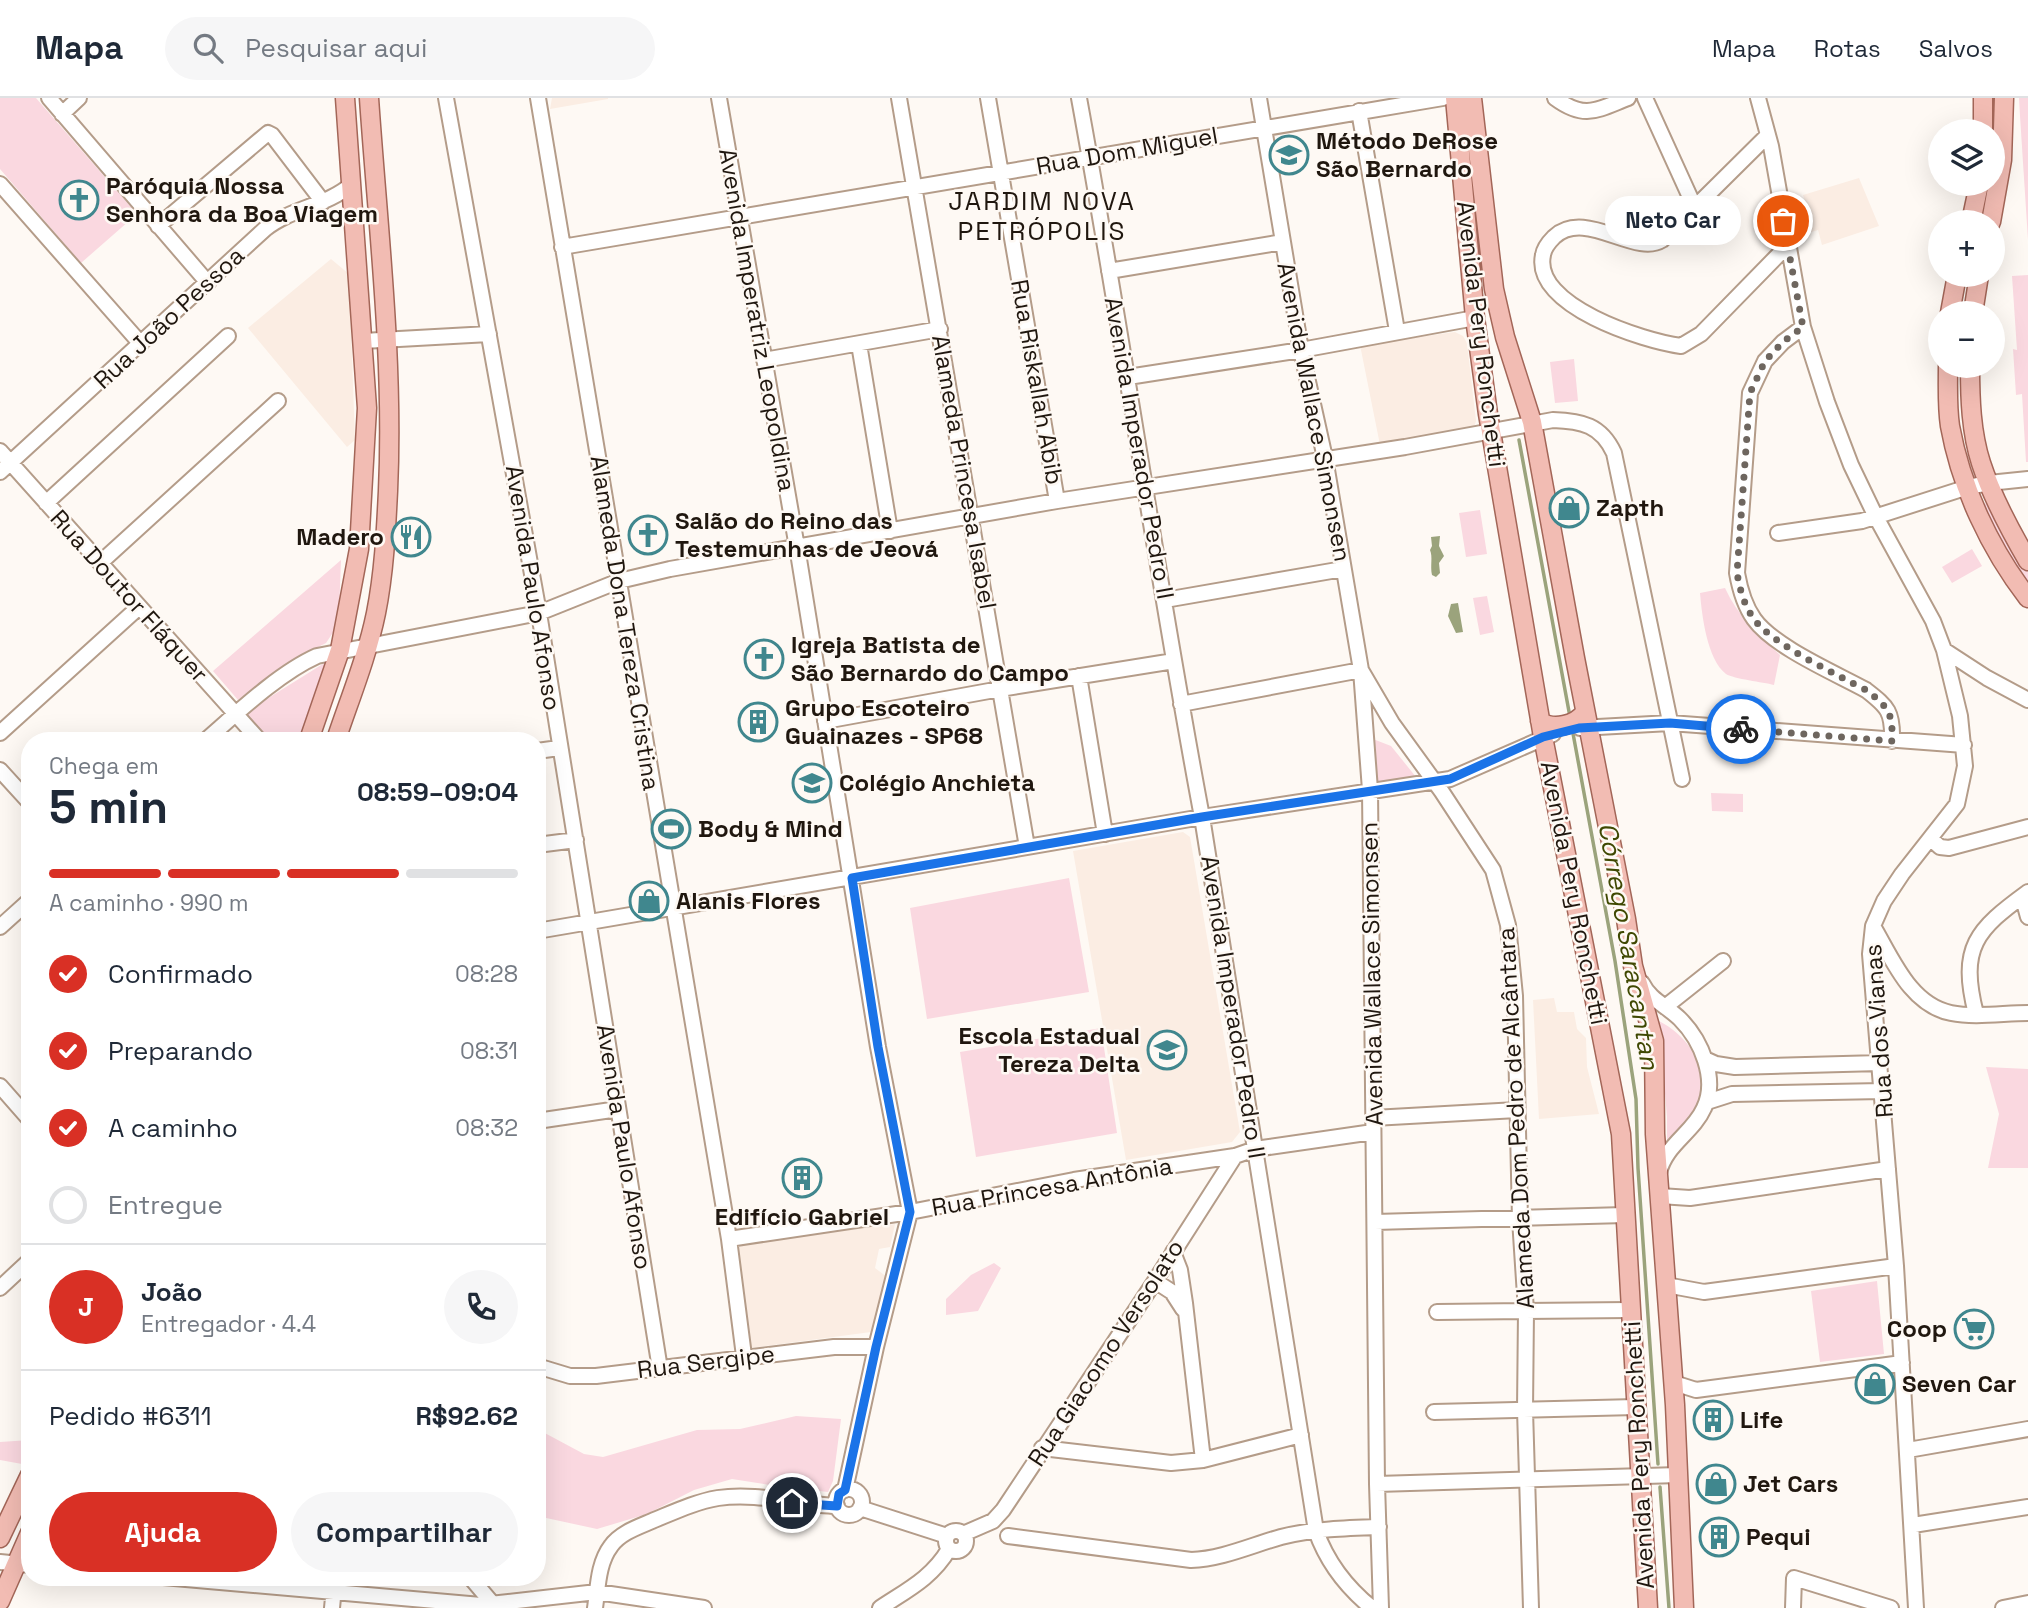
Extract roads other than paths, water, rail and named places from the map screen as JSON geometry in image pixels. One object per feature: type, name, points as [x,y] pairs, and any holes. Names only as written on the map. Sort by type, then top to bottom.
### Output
[{"type":"main road","points":[[312,732],[340,650],[359,549],[367,408],[345,98]]},
{"type":"main road","points":[[339,732],[368,645],[376,611],[386,539],[390,445],[387,340],[369,98]]},
{"type":"main road","name":"Avenida Pery Ronchetti","points":[[1455,98],[1475,318],[1492,432],[1619,1121],[1636,1407],[1659,1476],[1684,1608]]},
{"type":"main road","name":"Avenida Pery Ronchetti","points":[[1472,98],[1494,289],[1505,337],[1532,422],[1582,722],[1626,919],[1633,966],[1654,1041],[1659,1189],[1674,1383],[1659,1476],[1648,1608]]},
{"type":"main road","points":[[1983,98],[1983,119]]},
{"type":"main road","points":[[1993,210],[2002,160],[2004,98]]},
{"type":"main road","points":[[1948,378],[1950,427],[1968,487],[1985,529],[2007,570],[2028,598]]},
{"type":"main road","points":[[1969,378],[1974,436],[1981,463],[2005,519],[2028,561]]},
{"type":"main road","points":[[1548,729],[1582,722]]},
{"type":"main road","points":[[0,1538],[21,1494]]},
{"type":"main road","points":[[0,1601],[15,1564]]},
{"type":"street","points":[[48,98],[208,283]]},
{"type":"street","points":[[62,114],[79,98]]},
{"type":"street","name":"Avenida Paulo Afonso","points":[[446,98],[539,613],[660,1368]]},
{"type":"street","name":"Alameda Dona Tereza Cristina","points":[[538,98],[729,1239],[744,1356]]},
{"type":"street","name":"Avenida Imperatriz Leopoldina","points":[[719,98],[852,878],[878,1047],[910,1212],[876,1347],[845,1490]]},
{"type":"street","name":"Alameda Princesa Isabel","points":[[900,98],[1027,847]]},
{"type":"street","name":"Rua Riskallah Abib","points":[[988,98],[1057,501]]},
{"type":"street","name":"Avenida Imperador Pedro II","points":[[1079,98],[1202,817],[1315,1531],[1324,1554],[1332,1565],[1352,1590],[1372,1608]]},
{"type":"street","name":"Avenida Wallace Simonsen","points":[[1259,98],[1301,350],[1325,458],[1361,670],[1370,790],[1377,1484],[1381,1608]]},
{"type":"street","name":"Rua Dom Miguel","points":[[562,247],[1443,98]]},
{"type":"street","points":[[1555,98],[1576,111],[1587,113],[1628,98]]},
{"type":"street","points":[[1645,98],[1695,208]]},
{"type":"street","name":"Rua dos Vianas","points":[[1758,98],[1768,135],[1803,327],[1851,465],[1876,517],[1916,587],[1944,650],[1959,706],[1964,745],[1965,766],[1957,804],[1902,873],[1884,901],[1873,926],[1870,954],[1896,1266],[1916,1608]]},
{"type":"street","points":[[1359,111],[1397,331]]},
{"type":"street","points":[[158,226],[268,133],[323,202]]},
{"type":"street","points":[[1768,135],[1657,243],[1645,244],[1586,228],[1558,233],[1548,242],[1542,256],[1543,271],[1549,284],[1560,296],[1582,312],[1607,324],[1681,346],[1701,334],[1787,246]]},
{"type":"street","points":[[0,184],[141,344]]},
{"type":"street","name":"Rua João Pessoa","points":[[5,468],[271,224],[323,202],[352,184]]},
{"type":"street","points":[[1109,271],[1283,242]]},
{"type":"street","points":[[1128,377],[1301,350],[1475,318]]},
{"type":"street","points":[[1803,327],[1783,342],[1765,361],[1750,393],[1737,573],[1741,592],[1746,608],[1770,635],[1866,690],[1880,701],[1889,711],[1892,741]]},
{"type":"street","points":[[764,360],[940,329]]},
{"type":"street","points":[[363,341],[489,334]]},
{"type":"street","points":[[46,503],[228,335]]},
{"type":"street","points":[[859,344],[890,531]]},
{"type":"street","points":[[100,563],[278,401]]},
{"type":"street","points":[[215,732],[303,662],[340,650],[539,613],[619,581],[795,546],[1057,501],[1492,432],[1532,422],[1571,420],[1601,432],[1614,453],[1682,779]]},
{"type":"street","name":"Rua Doutor Fláquer","points":[[0,452],[5,468],[46,503],[252,732]]},
{"type":"street","points":[[1778,533],[1876,517],[1968,487],[2028,479]]},
{"type":"street","points":[[1165,600],[1343,569]]},
{"type":"street","points":[[0,733],[139,607]]},
{"type":"street","points":[[1944,650],[2028,700]]},
{"type":"street","points":[[825,721],[1174,661]]},
{"type":"street","points":[[1181,704],[1361,670]]},
{"type":"street","name":"Alameda Dom Pedro de Alcântara","points":[[1361,670],[1392,723],[1493,870],[1508,926],[1515,996],[1520,1219],[1526,1311],[1525,1410],[1531,1608]]},
{"type":"street","points":[[1079,676],[1105,834]]},
{"type":"street","points":[[1582,722],[1670,723],[1964,745]]},
{"type":"street","points":[[546,930],[1202,817],[1450,779],[1548,729]]},
{"type":"street","points":[[546,750],[559,748]]},
{"type":"street","points":[[0,770],[21,793]]},
{"type":"street","points":[[1931,839],[1940,847],[1949,848],[2028,827]]},
{"type":"street","points":[[546,844],[576,840]]},
{"type":"street","points":[[1976,1014],[1970,991],[1970,968],[1981,932],[1990,920],[2028,893]]},
{"type":"street","points":[[2028,893],[2025,906],[2028,917]]},
{"type":"street","points":[[0,927],[21,908]]},
{"type":"street","name":"Avenida Pery Ronchetti","points":[[1626,919],[1647,993],[1681,1020],[1692,1034],[1705,1059],[1709,1085],[1707,1102],[1694,1125],[1667,1154],[1660,1169],[1659,1189]]},
{"type":"street","points":[[1873,926],[1911,989],[1927,1003],[1950,1013],[2028,1013]]},
{"type":"street","points":[[1665,1007],[1723,961]]},
{"type":"street","points":[[1705,1059],[1735,1067],[1880,1063]]},
{"type":"street","points":[[0,1086],[21,1110]]},
{"type":"street","points":[[1707,1102],[1726,1095],[1882,1091]]},
{"type":"street","points":[[546,1120],[618,1109]]},
{"type":"street","name":"Rua Princesa Antônia","points":[[729,1239],[910,1212],[1074,1180],[1235,1156],[1255,1149],[1373,1125],[1517,1110]]},
{"type":"street","name":"Rua Giacomo Versolato","points":[[948,1542],[958,1552],[966,1543],[963,1534],[998,1516],[1235,1156]]},
{"type":"street","points":[[1199,1161],[1210,1167],[1217,1183]]},
{"type":"street","points":[[1659,1189],[1690,1198],[1888,1169]]},
{"type":"street","points":[[1375,1222],[1625,1215]]},
{"type":"street","points":[[1173,1252],[1180,1270],[1203,1460]]},
{"type":"street","points":[[1667,1284],[1704,1292],[1896,1266]]},
{"type":"street","points":[[0,1288],[21,1268]]},
{"type":"street","points":[[1155,1281],[1175,1295],[1187,1321]]},
{"type":"street","points":[[1437,1312],[1630,1310]]},
{"type":"street","name":"Rua Sergipe","points":[[546,1370],[583,1376],[834,1347],[876,1347]]},
{"type":"street","points":[[1674,1383],[1696,1390],[1902,1363]]},
{"type":"street","points":[[1434,1412],[1636,1407]]},
{"type":"street","points":[[1908,1450],[2028,1429]]},
{"type":"street","points":[[1042,1448],[1171,1463],[1203,1460],[1301,1435]]},
{"type":"street","points":[[1377,1484],[1659,1476]]},
{"type":"street","points":[[845,1490],[857,1493],[861,1500],[860,1508],[850,1515],[842,1513],[837,1506],[839,1494],[845,1490]]},
{"type":"street","points":[[595,1608],[602,1563],[615,1542],[636,1528],[690,1506],[718,1498],[741,1497],[837,1506]]},
{"type":"street","points":[[1913,1525],[2028,1507]]},
{"type":"street","points":[[860,1508],[948,1542],[939,1566],[930,1575],[880,1608]]},
{"type":"street","points":[[1008,1536],[1191,1560],[1206,1559],[1283,1537],[1315,1531],[1379,1527]]},
{"type":"street","points":[[1793,1608],[1794,1578],[1891,1608]]},
{"type":"street","points":[[332,1608],[334,1586]]},
{"type":"street","points":[[347,1586],[472,1605],[597,1592],[704,1608]]},
{"type":"street","points":[[478,1586],[493,1604]]},
{"type":"street","points":[[2003,1608],[2028,1603]]},
{"type":"waterway","name":"Córrego Saracantan","points":[[1519,440],[1570,717]]},
{"type":"waterway","name":"Córrego Saracantan","points":[[1572,728],[1615,961],[1636,1099],[1638,1168],[1658,1464]]},
{"type":"waterway","name":"Córrego Saracantan","points":[[1660,1487],[1669,1608]]},
{"type":"place","name":"Método DeRose São Bernardo","points":[[1289,155]]},
{"type":"place","name":"Paróquia Nossa Senhora da Boa Viagem","points":[[79,200]]},
{"type":"place","name":"Neto Car","points":[[1783,221]]},
{"type":"place","name":"Zapth","points":[[1569,508]]},
{"type":"place","name":"Salão do Reino das Testemunhas de Jeová","points":[[648,535]]},
{"type":"place","name":"Madero","points":[[411,537]]},
{"type":"place","name":"Igreja Batista de São Bernardo do Campo","points":[[764,659]]},
{"type":"place","name":"Grupo Escoteiro Guainazes - SP68","points":[[758,722]]},
{"type":"place","name":"Colégio Anchieta","points":[[812,783]]},
{"type":"place","name":"Body & Mind","points":[[671,829]]},
{"type":"place","name":"Alanis Flores","points":[[649,901]]},
{"type":"place","name":"Escola Estadual Tereza Delta","points":[[1167,1050]]},
{"type":"place","name":"Edifício Gabriel","points":[[802,1178]]},
{"type":"place","name":"Coop","points":[[1974,1329]]},
{"type":"place","name":"Seven Car","points":[[1875,1384]]},
{"type":"place","name":"Life","points":[[1713,1420]]},
{"type":"place","name":"Jet Cars","points":[[1716,1484]]},
{"type":"place","name":"Pequi","points":[[1719,1537]]},
{"type":"district","name":"JARDIM NOVA PETRÓPOLIS","points":[[1042,216]]}]
